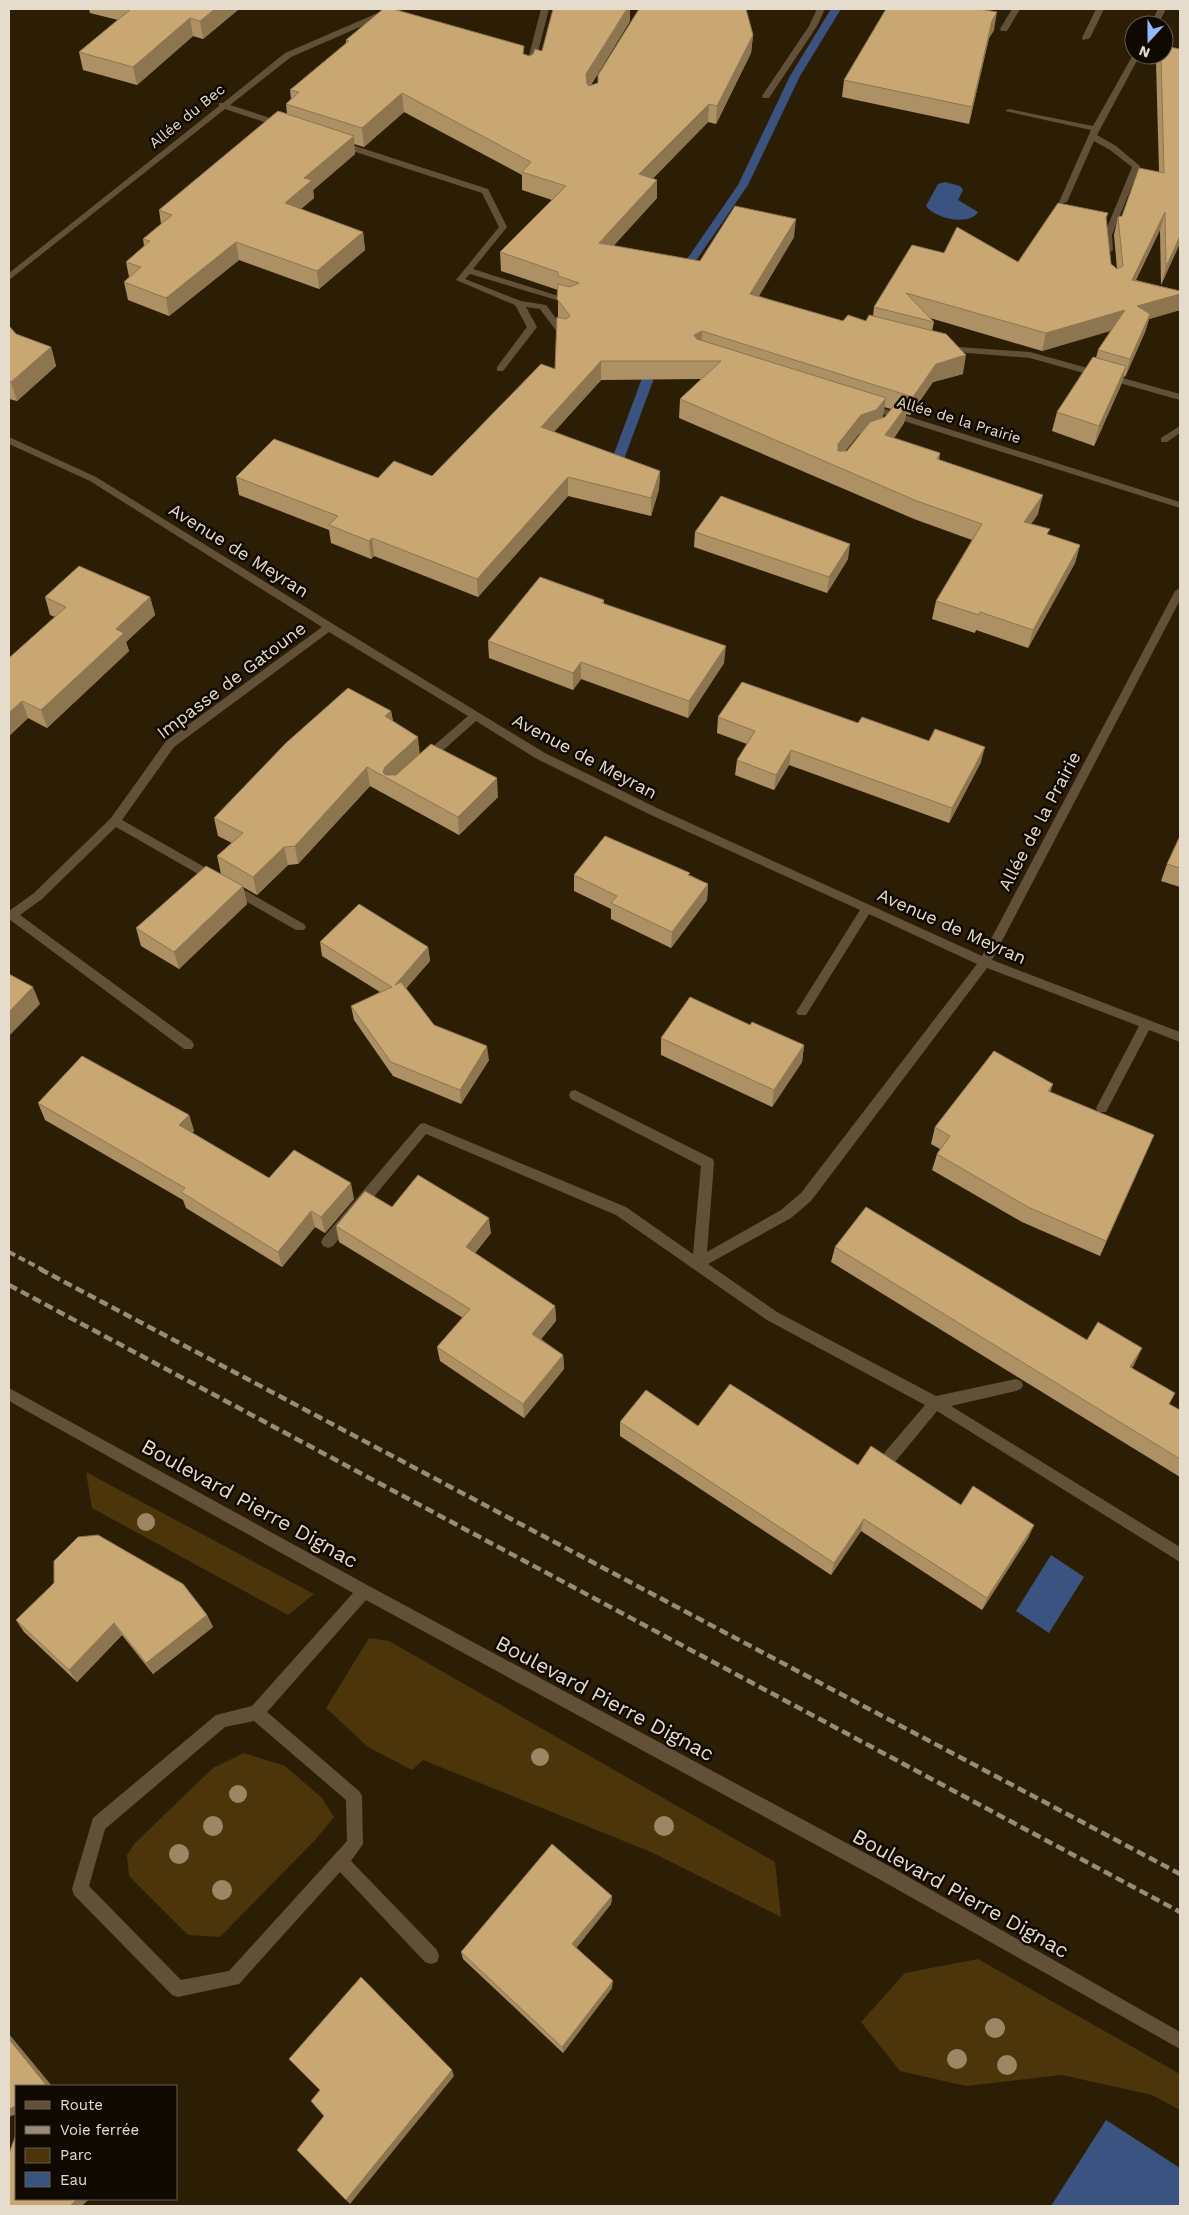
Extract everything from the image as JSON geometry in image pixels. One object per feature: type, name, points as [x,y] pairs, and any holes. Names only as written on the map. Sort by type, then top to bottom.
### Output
[{"type":"street","name":"Allée du Bec","points":[[9,277],[222,105],[288,55],[390,11],[402,9]]},
{"type":"street","points":[[529,71],[545,9]]},
{"type":"street","points":[[766,96],[813,26],[822,9]]},
{"type":"street","points":[[1004,29],[1016,9]]},
{"type":"street","points":[[1086,38],[1100,9]]},
{"type":"street","points":[[1063,202],[1094,133],[1131,65]]},
{"type":"street","points":[[222,105],[288,127]]},
{"type":"street","points":[[1009,111],[1094,133],[1136,166],[1108,235],[1111,263]]},
{"type":"street","points":[[335,142],[485,191],[503,227],[470,271],[460,280],[518,303],[543,307],[563,334]]},
{"type":"street","points":[[470,271],[573,302]]},
{"type":"street","points":[[500,368],[532,327],[518,303]]},
{"type":"street","points":[[935,346],[1030,355],[1180,397]]},
{"type":"street","name":"Allée de la Prairie","points":[[856,403],[890,418],[1180,505]]},
{"type":"street","points":[[1164,440],[1180,429]]},
{"type":"street","name":"Avenue de Meyran","points":[[9,440],[93,480],[541,756],[655,812],[984,962],[1180,1037]]},
{"type":"street","name":"Allée de la Prairie","points":[[699,1263],[786,1214],[806,1198],[984,962],[1180,591]]},
{"type":"street","name":"Impasse de Gatoune","points":[[188,1045],[12,915],[38,896],[115,821],[170,744],[329,627]]},
{"type":"street","points":[[415,769],[475,716]]},
{"type":"street","points":[[115,821],[300,927]]},
{"type":"street","points":[[802,1012],[867,908]]},
{"type":"street","points":[[1102,1108],[1146,1024]]},
{"type":"street","points":[[576,1094],[708,1163],[699,1263]]},
{"type":"street","points":[[328,1242],[424,1128],[621,1210],[772,1316],[934,1403],[1180,1555]]},
{"type":"street","points":[[890,1457],[934,1403],[1016,1385]]},
{"type":"street","name":"Boulevard Pierre Dignac","points":[[9,1394],[364,1591],[883,1872],[1180,2041]]},
{"type":"street","points":[[256,1713],[354,1796],[355,1844],[233,1978],[178,1989],[80,1889],[99,1824],[221,1720],[256,1713],[364,1591]]},
{"type":"street","points":[[340,1860],[431,1956]]},
{"type":"green space","points":[[86,1472],[314,1594],[288,1615],[92,1508]]},
{"type":"green space","points":[[369,1638],[389,1641],[775,1862],[781,1917],[651,1852],[423,1760],[412,1770],[368,1747],[326,1708]]},
{"type":"green space","points":[[244,1753],[285,1766],[322,1798],[334,1817],[315,1840],[220,1937],[188,1935],[129,1876],[127,1855],[135,1843],[213,1768]]},
{"type":"green space","points":[[978,1959],[1180,2074],[1180,2110],[1152,2095],[1062,2075],[966,2086],[900,2071],[861,2022],[905,1973]]},
{"type":"water","points":[[945,182],[960,186],[963,190],[958,200],[978,212],[974,216],[960,220],[944,217],[930,211],[926,206],[938,184]]},
{"type":"water","points":[[1051,1555],[1084,1577],[1049,1633],[1016,1611]]},
{"type":"water","points":[[1106,2120],[1180,2168],[1180,2206],[1051,2206]]},
{"type":"building","points":[[131,9],[215,9],[200,21],[190,18],[133,67],[79,52]]},
{"type":"building","points":[[383,9],[393,9],[524,46],[523,54],[529,56],[533,54],[535,49],[542,51],[553,9],[627,9],[586,74],[589,86],[598,83],[598,75],[639,9],[746,9],[753,35],[717,106],[709,104],[639,174],[657,180],[599,243],[700,261],[735,206],[796,219],[750,294],[843,321],[848,315],[866,321],[869,315],[946,334],[966,355],[936,364],[913,397],[702,331],[694,335],[697,339],[886,398],[876,410],[861,415],[838,444],[838,451],[847,451],[870,422],[885,417],[897,402],[907,405],[885,435],[940,453],[937,459],[1043,495],[1024,522],[1050,529],[1047,534],[1080,545],[1033,630],[980,612],[979,615],[936,601],[982,524],[917,501],[680,399],[721,361],[601,361],[541,427],[660,471],[651,498],[568,477],[477,579],[372,538],[369,541],[329,525],[338,516],[236,477],[274,439],[378,478],[394,461],[432,476],[541,364],[555,369],[557,317],[566,319],[570,316],[557,299],[558,284],[570,287],[579,283],[558,276],[558,272],[500,252],[566,186],[522,172],[531,162],[402,93],[362,128],[286,104],[299,92],[290,90],[349,41],[346,40]]},
{"type":"building","points":[[886,9],[979,9],[997,12],[992,21],[972,107],[844,80]]},
{"type":"building","points":[[1174,48],[1180,49],[1180,236],[1166,267],[1165,212],[1132,280],[1180,291],[1180,294],[1137,306],[1150,314],[1130,359],[1098,350],[1125,310],[1046,333],[906,293],[934,322],[874,307],[912,245],[944,253],[957,227],[1018,262],[1058,203],[1108,213],[1106,217],[1111,264],[1117,269],[1123,266],[1118,217],[1122,216],[1139,168],[1164,173],[1161,65],[1174,65]]},
{"type":"building","points":[[278,111],[354,136],[304,178],[312,180],[285,203],[363,232],[317,271],[236,242],[166,298],[124,282],[141,267],[126,262],[150,241],[143,239],[172,215],[159,210]]},
{"type":"building","points":[[9,326],[16,334],[51,347],[11,382],[9,381]]},
{"type":"building","points":[[1093,357],[1126,366],[1099,426],[1057,412]]},
{"type":"building","points":[[721,496],[850,544],[829,577],[695,532]]},
{"type":"building","points":[[79,566],[150,597],[116,629],[124,633],[41,710],[22,701],[9,713],[9,658],[66,607],[45,597]]},
{"type":"building","points":[[540,577],[604,600],[602,603],[726,646],[689,701],[581,662],[573,673],[488,641]]},
{"type":"building","points":[[742,682],[858,723],[862,717],[929,741],[935,729],[985,747],[952,808],[791,750],[776,775],[737,760],[755,731],[718,717]]},
{"type":"building","points":[[348,688],[391,711],[385,716],[418,737],[385,767],[383,772],[385,775],[396,775],[431,744],[497,778],[458,817],[367,767],[295,846],[284,847],[253,877],[217,856],[243,833],[214,818],[286,743]]},
{"type":"building","points":[[605,836],[690,873],[688,875],[708,884],[672,932],[611,903],[617,896],[574,875]]},
{"type":"building","points":[[1180,836],[1180,868],[1167,864]]},
{"type":"building","points":[[206,866],[243,886],[174,952],[136,928]]},
{"type":"building","points":[[359,904],[428,947],[395,985],[401,982],[434,1025],[487,1046],[460,1090],[391,1062],[351,1006],[392,987],[320,942]]},
{"type":"building","points":[[9,974],[33,987],[9,1012]]},
{"type":"building","points":[[690,997],[750,1025],[752,1022],[804,1045],[774,1090],[661,1038]]},
{"type":"building","points":[[994,1051],[1053,1084],[1048,1091],[1154,1135],[1106,1241],[1028,1207],[937,1154],[950,1136],[935,1127]]},
{"type":"building","points":[[82,1056],[189,1115],[179,1125],[269,1178],[294,1150],[351,1183],[321,1217],[311,1211],[278,1252],[181,1192],[185,1188],[38,1103]]},
{"type":"building","points":[[418,1175],[489,1218],[466,1247],[555,1306],[532,1334],[563,1355],[523,1404],[437,1347],[470,1309],[336,1226],[365,1191],[392,1207]]},
{"type":"building","points":[[866,1207],[1087,1340],[1098,1322],[1142,1348],[1130,1367],[1175,1393],[1169,1404],[1180,1410],[1180,1459],[835,1247]]},
{"type":"building","points":[[730,1384],[858,1465],[871,1446],[961,1505],[973,1486],[1034,1525],[987,1598],[864,1519],[834,1563],[620,1422],[646,1390],[698,1426]]},
{"type":"building","points":[[98,1535],[183,1584],[207,1615],[146,1663],[114,1623],[69,1670],[16,1620],[54,1583],[54,1561],[78,1537]]},
{"type":"building","points":[[552,1844],[612,1896],[572,1944],[613,1981],[562,2047],[461,1952]]},
{"type":"building","points":[[361,1977],[452,2070],[346,2200],[297,2150],[324,2116],[311,2101],[320,2090],[289,2059]]},
{"type":"building","points":[[9,2039],[46,2085],[15,2085],[15,2106],[9,2109]]},
{"type":"building","points":[[15,2137],[15,2200],[76,2200],[70,2206],[9,2206],[9,2154]]},
{"type":"waterway","points":[[685,277],[690,262],[743,185],[795,76],[836,9]]},
{"type":"waterway","points":[[614,470],[654,362]]},
{"type":"railway","points":[[9,1252],[43,1270]]},
{"type":"railway","points":[[40,1269],[1180,1874]]},
{"type":"railway","points":[[9,1285],[1180,1912]]}]
